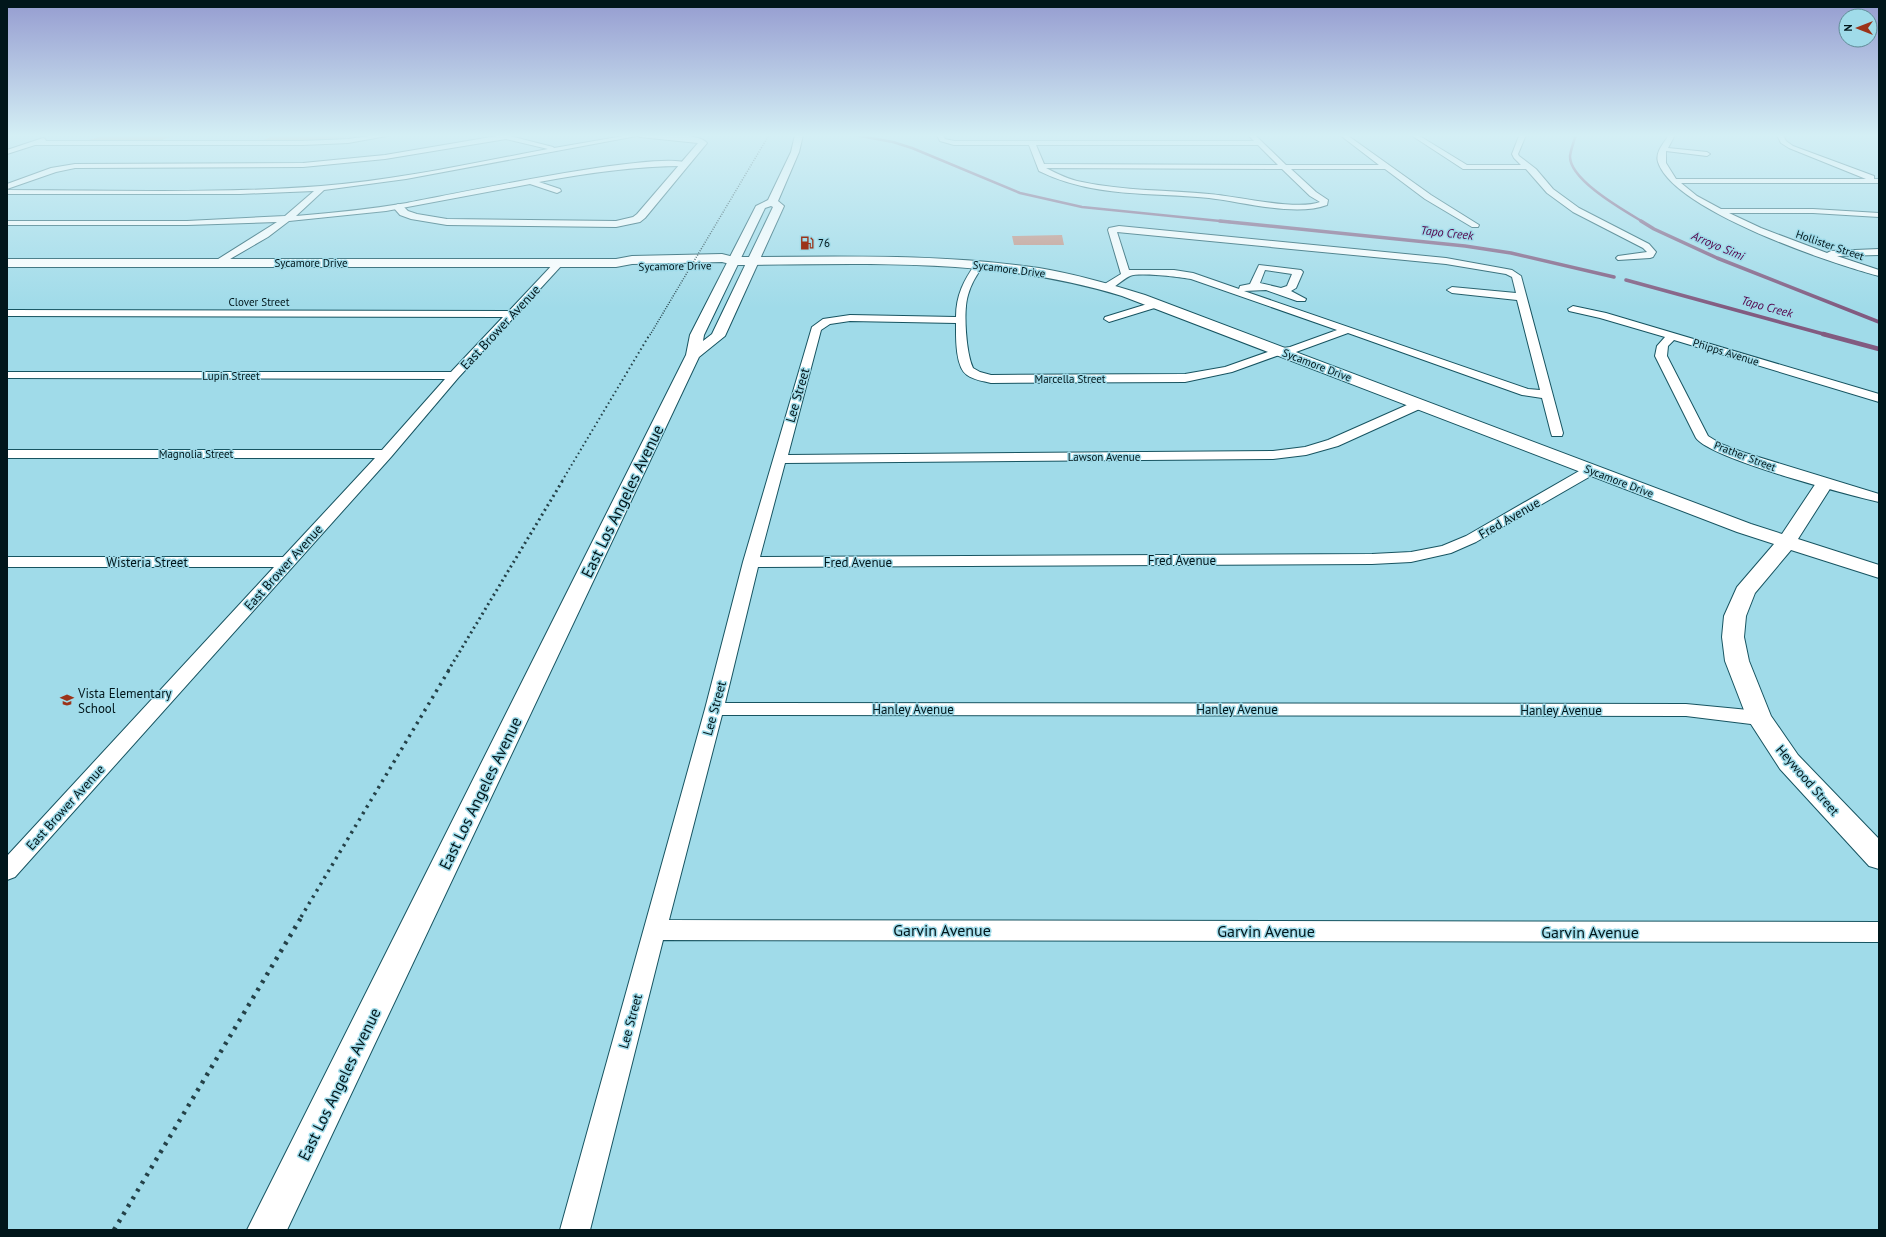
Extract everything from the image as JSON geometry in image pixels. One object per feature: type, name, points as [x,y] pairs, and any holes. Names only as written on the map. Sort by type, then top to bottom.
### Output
[{"type":"main road","points":[[398,206],[404,213],[415,217],[452,223],[616,224],[628,223],[636,220],[660,193]]},
{"type":"main road","name":"East Los Angeles Avenue","points":[[268,1230],[694,355],[697,335],[761,206],[772,202],[776,193]]},
{"type":"main road","name":"East Los Angeles Avenue","points":[[694,355],[718,336],[779,206],[772,202]]},
{"type":"main road","name":"Sycamore Drive","points":[[7,263],[616,263],[637,266],[718,265],[734,261],[913,261],[979,265],[1045,273],[1106,287],[1158,304],[1786,543],[1879,572]]},
{"type":"main road","name":"Heywood Street","points":[[1824,484],[1786,543],[1745,592],[1734,616],[1733,637],[1737,661],[1759,718],[1789,762],[1879,858]]},
{"type":"street","points":[[218,263],[288,219],[317,193]]},
{"type":"street","points":[[7,223],[189,224],[288,219],[398,206],[472,193]]},
{"type":"street","points":[[1159,193],[1210,196],[1292,207],[1317,206],[1324,203],[1324,200],[1312,193]]},
{"type":"street","points":[[1422,193],[1475,225]]},
{"type":"street","points":[[1552,193],[1576,210],[1646,246],[1652,252],[1650,255],[1645,256],[1621,258]]},
{"type":"street","name":"Hollister Street","points":[[1689,193],[1720,211],[1765,232],[1822,255],[1879,273]]},
{"type":"street","points":[[1720,211],[1813,211],[1879,216]]},
{"type":"street","points":[[1106,287],[1126,275],[1112,230],[1119,229],[1446,261],[1509,272],[1516,276],[1557,433]]},
{"type":"street","points":[[1254,285],[1271,244]]},
{"type":"street","points":[[1822,255],[1879,252]]},
{"type":"street","name":"East Brower Avenue","points":[[7,871],[386,454],[454,376],[559,263]]},
{"type":"street","name":"Marcella Street","points":[[979,265],[962,298],[961,320],[965,366],[973,373],[991,378],[1185,378],[1228,370],[1280,351],[1292,350],[1347,330]]},
{"type":"street","points":[[1262,267],[1298,272],[1291,288],[1280,291]]},
{"type":"street","points":[[1125,273],[1183,274],[1526,392],[1547,395]]},
{"type":"street","points":[[1234,291],[1254,285],[1280,291],[1301,299]]},
{"type":"street","points":[[1452,290],[1521,297]]},
{"type":"street","points":[[1109,319],[1158,304]]},
{"type":"street","name":"Phipps Avenue","points":[[1573,309],[1602,315],[1879,398]]},
{"type":"street","name":"Clover Street","points":[[7,313],[512,314]]},
{"type":"street","name":"Lee Street","points":[[575,1230],[714,709],[751,562],[816,329],[820,325],[835,319],[850,318],[961,320]]},
{"type":"street","name":"Prather Street","points":[[1673,336],[1662,344],[1660,356],[1703,438],[1712,445],[1724,450],[1824,484],[1879,498]]},
{"type":"street","name":"Lupin Street","points":[[7,375],[454,376]]},
{"type":"street","name":"Lawson Avenue","points":[[780,459],[1273,455],[1306,450],[1333,443],[1420,404]]},
{"type":"street","name":"Magnolia Street","points":[[7,454],[386,454]]},
{"type":"street","name":"Fred Avenue","points":[[751,562],[1372,559],[1411,557],[1446,550],[1471,540],[1591,470]]},
{"type":"street","name":"Wisteria Street","points":[[7,562],[287,562]]},
{"type":"street","name":"Hanley Avenue","points":[[714,709],[1686,710],[1759,718]]},
{"type":"street","name":"Garvin Avenue","points":[[654,930],[1879,932]]},
{"type":"shaded area","points":[[1062,235],[1064,245],[1014,245],[1012,236]]},
{"type":"waterway","name":"Tapo Creek","points":[[1019,193],[1082,207],[1230,222]]},
{"type":"waterway","name":"Arroyo Simi","points":[[1597,193],[1643,222]]},
{"type":"waterway","name":"Tapo Creek","points":[[1220,221],[1465,246],[1511,253],[1614,277]]},
{"type":"waterway","name":"Arroyo Simi","points":[[1641,221],[1654,229],[1717,258],[1879,322]]},
{"type":"waterway","name":"Tapo Creek","points":[[1626,280],[1827,335]]},
{"type":"waterway","name":"Tapo Creek","points":[[1823,334],[1879,349]]},
{"type":"railway","points":[[650,335],[735,193]]},
{"type":"railway","points":[[562,481],[650,334]]},
{"type":"railway","points":[[448,671],[563,480]]},
{"type":"railway","points":[[301,917],[449,670]]},
{"type":"railway","points":[[114,1230],[302,916]]},
{"type":"place","name":"76","points":[[807,243]]},
{"type":"place","name":"Vista Elementary School","points":[[67,700]]}]
